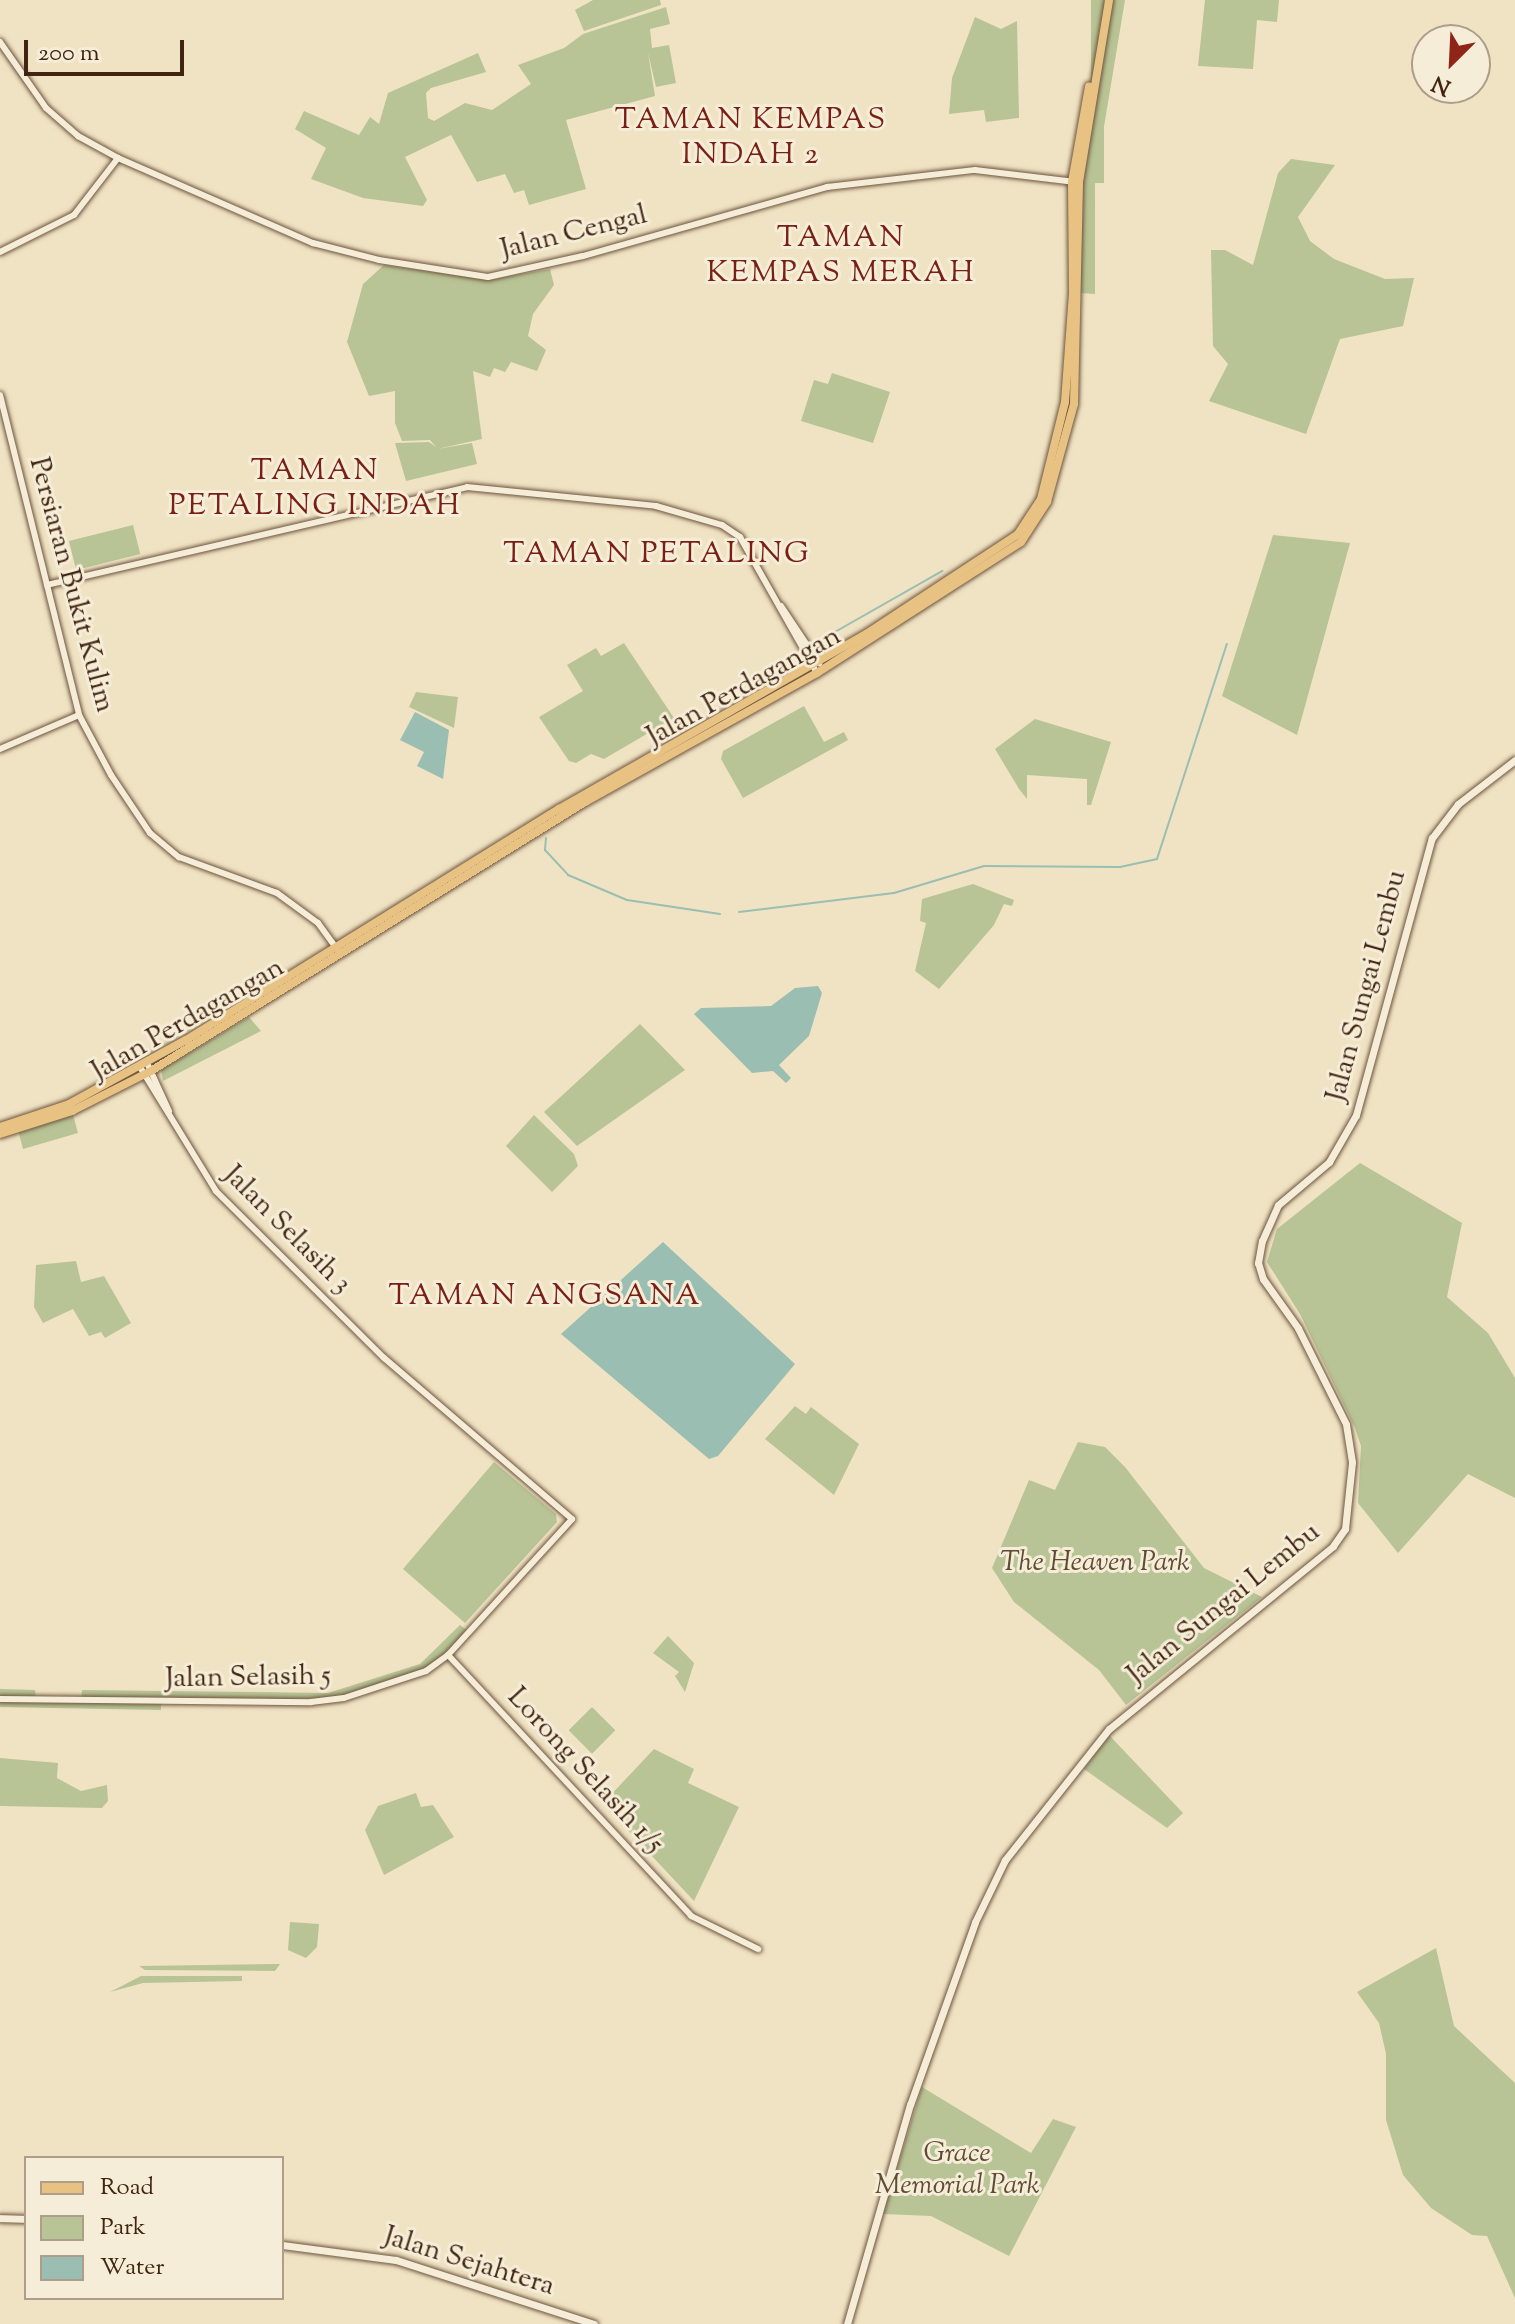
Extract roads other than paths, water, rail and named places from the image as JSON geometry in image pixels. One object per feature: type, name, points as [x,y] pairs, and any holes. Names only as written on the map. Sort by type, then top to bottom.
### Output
[{"type":"main road","name":"Jalan Perdagangan","points":[[0,1134],[72,1111],[145,1069],[585,802],[818,668],[1009,552],[1044,509],[1074,404],[1075,182],[1107,0]]},
{"type":"main road","name":"Jalan Perdagangan","points":[[0,1127],[69,1104],[145,1069],[559,809],[818,668]]},
{"type":"main road","name":"Jalan Sungai Lembu","points":[[847,2324],[913,2095],[975,1922],[1005,1860],[1109,1729],[1333,1546],[1345,1529],[1352,1462],[1346,1424],[1298,1328],[1263,1279],[1258,1263],[1262,1241],[1278,1205],[1329,1162],[1356,1115],[1432,838],[1458,804],[1515,760]]},
{"type":"main road","points":[[0,2218],[24,2219]]},
{"type":"main road","name":"Jalan Sejahtera","points":[[284,2245],[396,2260],[594,2324]]},
{"type":"street","name":"Jalan Cengal","points":[[0,42],[46,108],[78,136],[118,158],[313,243],[379,260],[488,277],[583,256],[827,187],[975,170],[1075,182]]},
{"type":"street","points":[[0,252],[74,215],[118,158]]},
{"type":"street","name":"Persiaran Bukit Kulim","points":[[0,395],[79,715],[118,785],[159,841],[193,865],[288,899],[318,923],[336,948]]},
{"type":"street","points":[[47,585],[475,487],[656,506],[722,525],[744,543],[818,668]]},
{"type":"street","points":[[0,749],[79,715]]},
{"type":"street","name":"Jalan Selasih 3","points":[[145,1069],[216,1191],[384,1358],[572,1519]]},
{"type":"street","name":"Jalan Selasih 5","points":[[0,1699],[330,1702],[426,1671],[448,1655],[572,1519]]},
{"type":"street","name":"Lorong Selasih 1/5","points":[[448,1655],[691,1916],[758,1949]]},
{"type":"water","points":[[415,712],[449,730],[443,779],[417,766],[424,752],[400,740]]},
{"type":"water","points":[[818,986],[822,993],[809,1036],[779,1065],[791,1078],[786,1083],[773,1071],[752,1073],[694,1014],[701,1008],[771,1006],[795,988]]},
{"type":"water","points":[[663,1242],[795,1364],[718,1456],[709,1459],[561,1334]]},
{"type":"waterway","points":[[812,645],[942,571]]},
{"type":"waterway","points":[[739,912],[894,893],[984,866],[1120,867],[1157,859],[1227,644]]},
{"type":"waterway","points":[[546,838],[545,850],[568,875],[627,900],[720,914]]},
{"type":"district","name":"TAMAN KEMPAS INDAH 2","points":[[751,138]]},
{"type":"district","name":"TAMAN KEMPAS MERAH","points":[[841,256]]},
{"type":"district","name":"TAMAN PETALING INDAH","points":[[315,489]]},
{"type":"district","name":"TAMAN PETALING","points":[[657,555]]},
{"type":"district","name":"TAMAN ANGSANA","points":[[545,1297]]},
{"type":"park label","name":"The Heaven Park","points":[[1095,1563]]},
{"type":"park label","name":"Grace Memorial Park","points":[[957,2170]]}]
